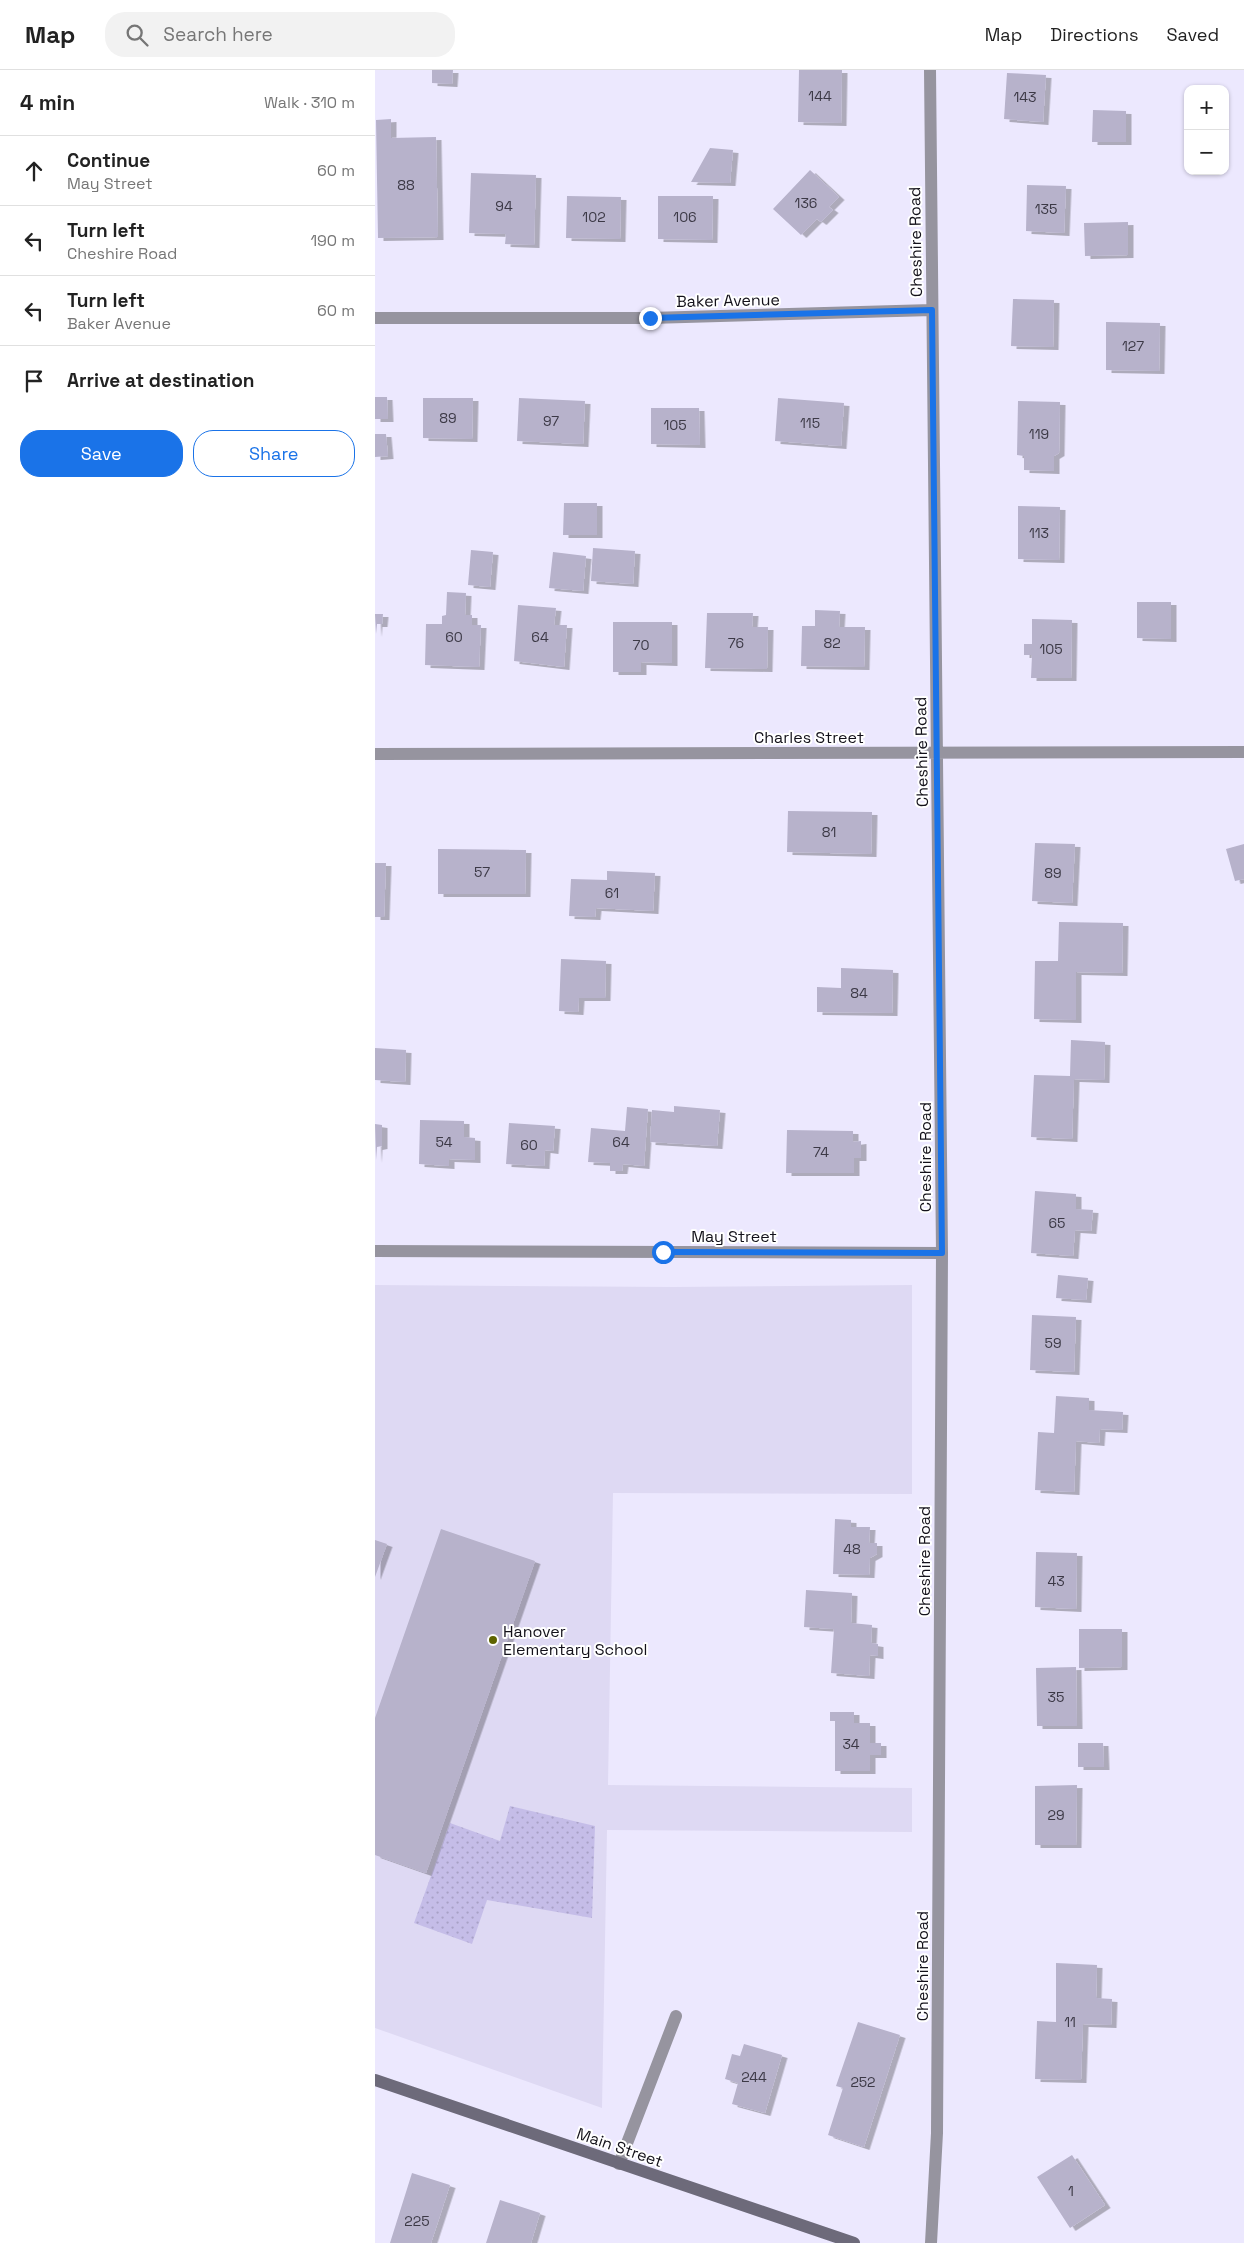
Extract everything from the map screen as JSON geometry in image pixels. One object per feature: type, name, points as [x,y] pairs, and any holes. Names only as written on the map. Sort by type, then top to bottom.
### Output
[{"type":"main road","name":"Main Street","points":[[375,2080],[854,2243]]},
{"type":"street","name":"Cheshire Road","points":[[930,70],[942,1253],[937,2133],[931,2243]]},
{"type":"street","name":"Baker Avenue","points":[[375,318],[659,318],[932,310]]},
{"type":"street","name":"Charles Street","points":[[375,754],[1244,752]]},
{"type":"street","name":"May Street","points":[[375,1251],[942,1253]]},
{"type":"street","points":[[619,2164],[676,2016]]},
{"type":"shaded area","name":"Hanover Elementary School","points":[[375,1285],[674,1287],[912,1285],[912,1494],[613,1493],[608,1785],[912,1788],[912,1832],[607,1830],[602,2108],[375,2028]]},
{"type":"shaded area","points":[[510,1806],[595,1826],[592,1918],[487,1900],[472,1944],[414,1923],[450,1823],[500,1841]]},
{"type":"building","points":[[432,70],[453,70],[452,84],[432,83]]},
{"type":"building","points":[[799,70],[842,70],[841,123],[798,122]]},
{"type":"building","points":[[1007,73],[1046,75],[1043,122],[1004,119]]},
{"type":"building","points":[[1093,110],[1126,111],[1126,142],[1092,142]]},
{"type":"building","points":[[391,119],[391,138],[436,137],[438,237],[378,238],[376,120]]},
{"type":"building","points":[[710,148],[733,150],[730,183],[691,182]]},
{"type":"building","points":[[810,170],[839,197],[829,207],[833,210],[821,222],[817,219],[801,235],[773,209]]},
{"type":"building","points":[[471,173],[536,175],[534,245],[505,244],[506,234],[469,233]]},
{"type":"building","points":[[1027,185],[1066,186],[1064,233],[1026,231]]},
{"type":"building","points":[[567,196],[621,197],[620,239],[566,238]]},
{"type":"building","points":[[658,196],[713,196],[712,240],[658,239]]},
{"type":"building","points":[[1128,222],[1128,255],[1085,256],[1084,223]]},
{"type":"building","points":[[1013,299],[1054,300],[1053,347],[1011,346]]},
{"type":"building","points":[[1106,322],[1160,323],[1159,371],[1106,370]]},
{"type":"building","points":[[375,397],[387,397],[388,419],[375,419]]},
{"type":"building","points":[[423,398],[473,398],[472,439],[423,438]]},
{"type":"building","points":[[519,398],[585,401],[583,444],[517,441]]},
{"type":"building","points":[[778,398],[844,403],[841,446],[775,441]]},
{"type":"building","points":[[1018,401],[1060,402],[1059,453],[1054,456],[1054,471],[1024,470],[1024,456],[1017,455]]},
{"type":"building","points":[[651,408],[699,408],[700,445],[651,444]]},
{"type":"building","points":[[375,434],[386,434],[388,456],[375,457]]},
{"type":"building","points":[[564,503],[597,503],[597,535],[563,535]]},
{"type":"building","points":[[1018,506],[1060,507],[1059,560],[1018,559]]},
{"type":"building","points":[[593,548],[635,551],[633,584],[591,581]]},
{"type":"building","points":[[471,550],[493,552],[490,587],[468,585]]},
{"type":"building","points":[[553,552],[586,556],[583,591],[549,588]]},
{"type":"building","points":[[447,592],[466,593],[465,615],[472,615],[472,625],[481,625],[479,667],[425,665],[426,624],[442,624],[442,616],[446,615]]},
{"type":"building","points":[[1137,602],[1171,602],[1171,639],[1137,638]]},
{"type":"building","points":[[518,605],[556,608],[554,625],[567,625],[564,667],[514,661]]},
{"type":"building","points":[[815,610],[840,611],[839,627],[865,627],[864,667],[801,666],[802,626],[815,626]]},
{"type":"building","points":[[707,613],[753,613],[752,627],[768,627],[767,669],[705,668]]},
{"type":"building","points":[[375,614],[383,614],[382,624],[377,624],[376,634]]},
{"type":"building","points":[[1032,619],[1072,620],[1071,678],[1031,678],[1032,655],[1024,655],[1024,644],[1032,644]]},
{"type":"building","points":[[613,622],[672,622],[672,663],[641,662],[641,672],[613,672]]},
{"type":"building","points":[[788,811],[872,812],[871,854],[787,852]]},
{"type":"building","points":[[1035,843],[1075,844],[1072,903],[1032,901]]},
{"type":"building","points":[[1244,844],[1244,879],[1235,881],[1226,849]]},
{"type":"building","points":[[438,849],[526,850],[525,894],[438,894]]},
{"type":"building","points":[[375,863],[386,863],[384,917],[375,917]]},
{"type":"building","points":[[607,871],[655,873],[653,911],[596,908],[595,917],[569,916],[571,879],[607,880]]},
{"type":"building","points":[[1059,922],[1123,923],[1122,973],[1076,972],[1076,1020],[1034,1019],[1035,961],[1058,961]]},
{"type":"building","points":[[561,959],[606,961],[605,998],[579,998],[578,1012],[559,1011]]},
{"type":"building","points":[[841,968],[893,970],[892,1013],[817,1012],[817,987],[841,988]]},
{"type":"building","points":[[1071,1040],[1105,1042],[1104,1080],[1074,1079],[1072,1139],[1031,1137],[1034,1075],[1070,1076]]},
{"type":"building","points":[[375,1048],[406,1050],[405,1082],[375,1080]]},
{"type":"building","points":[[674,1106],[720,1110],[717,1146],[650,1142],[652,1110],[674,1112]]},
{"type":"building","points":[[627,1107],[648,1109],[644,1166],[623,1164],[622,1171],[610,1171],[610,1163],[588,1162],[591,1128],[625,1131]]},
{"type":"building","points":[[420,1120],[464,1121],[464,1137],[475,1138],[475,1160],[449,1159],[449,1166],[419,1164]]},
{"type":"building","points":[[509,1123],[555,1126],[553,1151],[545,1150],[544,1166],[506,1164]]},
{"type":"building","points":[[375,1124],[382,1125],[382,1146],[377,1147],[376,1160]]},
{"type":"building","points":[[787,1130],[853,1131],[853,1142],[861,1141],[861,1158],[854,1158],[854,1173],[786,1173]]},
{"type":"building","points":[[1035,1191],[1076,1194],[1076,1209],[1093,1210],[1091,1231],[1075,1230],[1073,1256],[1031,1253]]},
{"type":"building","points":[[1058,1275],[1088,1278],[1086,1300],[1056,1298]]},
{"type":"building","points":[[1032,1315],[1076,1317],[1074,1372],[1030,1370]]},
{"type":"building","points":[[1056,1396],[1089,1398],[1089,1410],[1123,1412],[1122,1430],[1100,1429],[1099,1443],[1076,1441],[1074,1492],[1035,1490],[1038,1432],[1054,1433]]},
{"type":"building","points":[[835,1519],[851,1520],[851,1527],[870,1527],[869,1543],[877,1543],[877,1554],[870,1558],[869,1575],[833,1574]]},
{"type":"building","points":[[441,1529],[535,1561],[426,1873],[375,1855],[375,1718]]},
{"type":"building","points":[[375,1540],[387,1544],[375,1577]]},
{"type":"building","points":[[1036,1552],[1077,1553],[1076,1609],[1035,1607]]},
{"type":"building","points":[[806,1590],[852,1593],[851,1623],[872,1625],[871,1643],[878,1644],[878,1656],[870,1655],[869,1676],[831,1673],[834,1629],[804,1627]]},
{"type":"building","points":[[1079,1629],[1122,1629],[1122,1667],[1079,1668]]},
{"type":"building","points":[[1076,1667],[1077,1726],[1037,1726],[1036,1668]]},
{"type":"building","points":[[830,1712],[854,1712],[854,1723],[870,1723],[870,1743],[881,1743],[881,1755],[870,1755],[870,1771],[835,1771],[835,1721],[830,1721]]},
{"type":"building","points":[[1078,1743],[1103,1743],[1104,1767],[1078,1767]]},
{"type":"building","points":[[1077,1785],[1076,1845],[1035,1845],[1035,1786]]},
{"type":"building","points":[[1056,1963],[1097,1965],[1096,1998],[1112,1999],[1111,2025],[1083,2024],[1081,2080],[1035,2079],[1037,2021],[1056,2022]]},
{"type":"building","points":[[858,2022],[900,2035],[864,2147],[828,2135],[843,2088],[836,2086]]},
{"type":"building","points":[[744,2044],[782,2055],[765,2113],[732,2104],[738,2083],[725,2079],[732,2054],[740,2056]]},
{"type":"building","points":[[1072,2155],[1105,2205],[1070,2228],[1037,2177]]},
{"type":"building","points":[[412,2173],[450,2185],[431,2243],[390,2243]]},
{"type":"building","points":[[500,2200],[540,2213],[531,2243],[486,2243]]},
{"type":"place","name":"Hanover Elementary School","points":[[493,1640]]},
{"type":"route","points":[[650,318],[932,310],[942,1253],[663,1252]]}]
